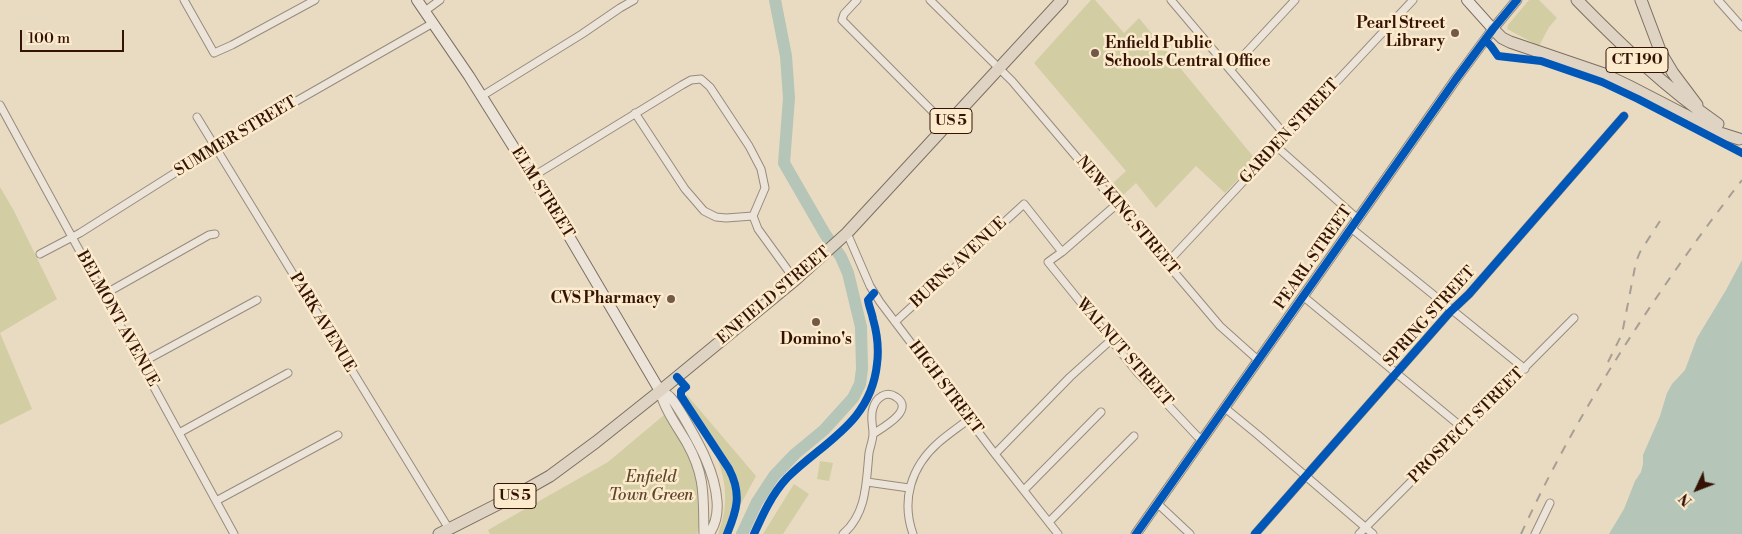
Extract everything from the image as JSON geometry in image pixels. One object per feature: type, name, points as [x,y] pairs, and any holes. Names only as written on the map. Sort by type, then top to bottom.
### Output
[{"type":"main road","name":"ELM STREET","points":[[417,0],[482,96],[584,261],[660,391]]},
{"type":"main road","name":"ENFIELD STREET","points":[[444,532],[520,494],[550,476],[660,391],[795,280],[847,233],[1062,0]]},
{"type":"main road","points":[[1467,0],[1502,38],[1604,74],[1720,133],[1740,139]]},
{"type":"main road","name":"CT 190","points":[[1577,0],[1640,63],[1704,115],[1740,139]]},
{"type":"main road","points":[[1642,0],[1661,53],[1704,115]]},
{"type":"street","points":[[184,0],[214,53],[315,0]]},
{"type":"street","points":[[425,11],[440,0]]},
{"type":"street","points":[[482,96],[634,0]]},
{"type":"street","points":[[857,0],[844,14],[842,20],[947,126]]},
{"type":"street","name":"NEW KING STREET","points":[[930,0],[999,69],[1220,326],[1258,360]]},
{"type":"street","points":[[1171,0],[1286,136]]},
{"type":"street","points":[[1230,70],[1295,0]]},
{"type":"street","name":"GARDEN STREET","points":[[1167,263],[1413,0]]},
{"type":"street","name":"PEARL STREET","points":[[1136,534],[1351,228],[1493,29],[1517,0]]},
{"type":"street","points":[[1721,1],[1742,27]]},
{"type":"street","name":"SUMMER STREET","points":[[40,254],[72,237],[216,147],[433,22]]},
{"type":"street","points":[[532,177],[691,80],[701,79],[706,82],[749,146],[761,168],[765,188],[753,216],[758,229],[795,280]]},
{"type":"street","name":"BELMONT AVENUE","points":[[0,105],[234,534]]},
{"type":"street","points":[[635,113],[685,189],[704,211],[716,217],[753,216]]},
{"type":"street","name":"PARK AVENUE","points":[[197,116],[444,532]]},
{"type":"street","name":"SPRING STREET","points":[[1255,534],[1453,310],[1470,294],[1624,116]]},
{"type":"street","points":[[1277,146],[1358,219]]},
{"type":"street","name":"BURNS AVENUE","points":[[895,322],[1024,204],[1062,252]]},
{"type":"street","points":[[1062,252],[1117,204]]},
{"type":"street","points":[[1351,228],[1525,369]]},
{"type":"street","name":"HIGH STREET","points":[[847,233],[870,286],[895,322],[1058,534]]},
{"type":"street","points":[[103,295],[209,235],[215,234]]},
{"type":"street","name":"WALNUT STREET","points":[[1062,252],[1048,262],[1152,388],[1203,440]]},
{"type":"street","points":[[1304,297],[1464,428]]},
{"type":"street","points":[[141,363],[257,300]]},
{"type":"street","name":"PROSPECT STREET","points":[[1359,534],[1574,318]]},
{"type":"street","points":[[995,454],[1070,377],[1111,340]]},
{"type":"street","points":[[179,433],[288,372]]},
{"type":"street","points":[[660,391],[666,409],[694,456],[702,480],[705,502],[704,534]]},
{"type":"street","points":[[660,391],[669,396],[675,403],[700,445],[710,471],[717,509],[714,525],[709,534]]},
{"type":"street","points":[[843,534],[860,513],[867,482],[873,434],[872,416],[875,403],[882,395],[895,396],[900,400],[900,414],[873,434]]},
{"type":"street","points":[[1225,408],[1372,534]]},
{"type":"street","points":[[1024,490],[1101,412]]},
{"type":"street","points":[[913,534],[908,513],[909,488],[915,471],[937,444],[969,419]]},
{"type":"street","points":[[216,501],[338,435]]},
{"type":"street","points":[[1049,522],[1134,436]]},
{"type":"street","points":[[867,482],[909,488]]},
{"type":"street","points":[[1158,503],[1190,534]]},
{"type":"street","points":[[1535,534],[1550,503]]},
{"type":"green space","points":[[1091,0],[1095,0],[1124,33],[1139,18],[1256,160],[1225,193],[1196,166],[1156,208],[1136,183],[1120,198],[1110,186],[1126,171],[1034,63]]},
{"type":"green space","points":[[1529,0],[1539,0],[1557,18],[1549,27],[1539,46],[1507,29],[1508,25]]},
{"type":"green space","points":[[0,187],[14,211],[57,299],[0,333]]},
{"type":"green space","points":[[0,333],[32,409],[0,425]]},
{"type":"green space","points":[[687,395],[756,476],[727,534],[718,534],[724,515],[724,479],[712,446],[683,398]]},
{"type":"green space","name":"Enfield Town Green","points":[[664,415],[686,449],[693,463],[699,483],[701,514],[697,534],[490,534],[488,530],[608,462]]},
{"type":"green space","points":[[820,461],[833,463],[829,481],[817,479]]},
{"type":"green space","points":[[794,484],[809,494],[783,534],[763,534]]},
{"type":"shaded area","points":[[1742,260],[1742,534],[1609,534],[1624,509],[1635,481],[1641,472],[1643,455],[1660,416],[1667,393],[1672,384],[1685,370],[1697,338]]},
{"type":"waterway","points":[[742,534],[757,502],[774,476],[795,454],[824,430],[853,398],[860,384],[862,369],[861,327],[848,273],[841,257],[825,234],[784,163],[789,98],[786,56],[775,0]]},
{"type":"railway","points":[[1521,534],[1568,441],[1621,351],[1680,264],[1742,180]]},
{"type":"railway","points":[[1608,362],[1622,334],[1636,262],[1640,252],[1660,221]]},
{"type":"cycle path","points":[[1136,534],[1456,79],[1517,0]]},
{"type":"cycle path","points":[[1485,40],[1498,56],[1541,61],[1602,82],[1742,153]]},
{"type":"cycle path","points":[[1255,534],[1449,313],[1469,294],[1624,116]]},
{"type":"cycle path","points":[[754,534],[768,504],[787,478],[843,430],[865,402],[873,384],[878,358],[877,335],[868,300],[874,293]]},
{"type":"cycle path","points":[[677,377],[686,387],[681,391],[681,396],[729,469],[736,486],[737,502],[727,534]]},
{"type":"place","name":"Pearl Street Library","points":[[1455,33]]},
{"type":"place","name":"Enfield Public Schools Central Office","points":[[1095,53]]},
{"type":"place","name":"CVS Pharmacy","points":[[671,299]]},
{"type":"place","name":"Domino's","points":[[816,322]]}]
